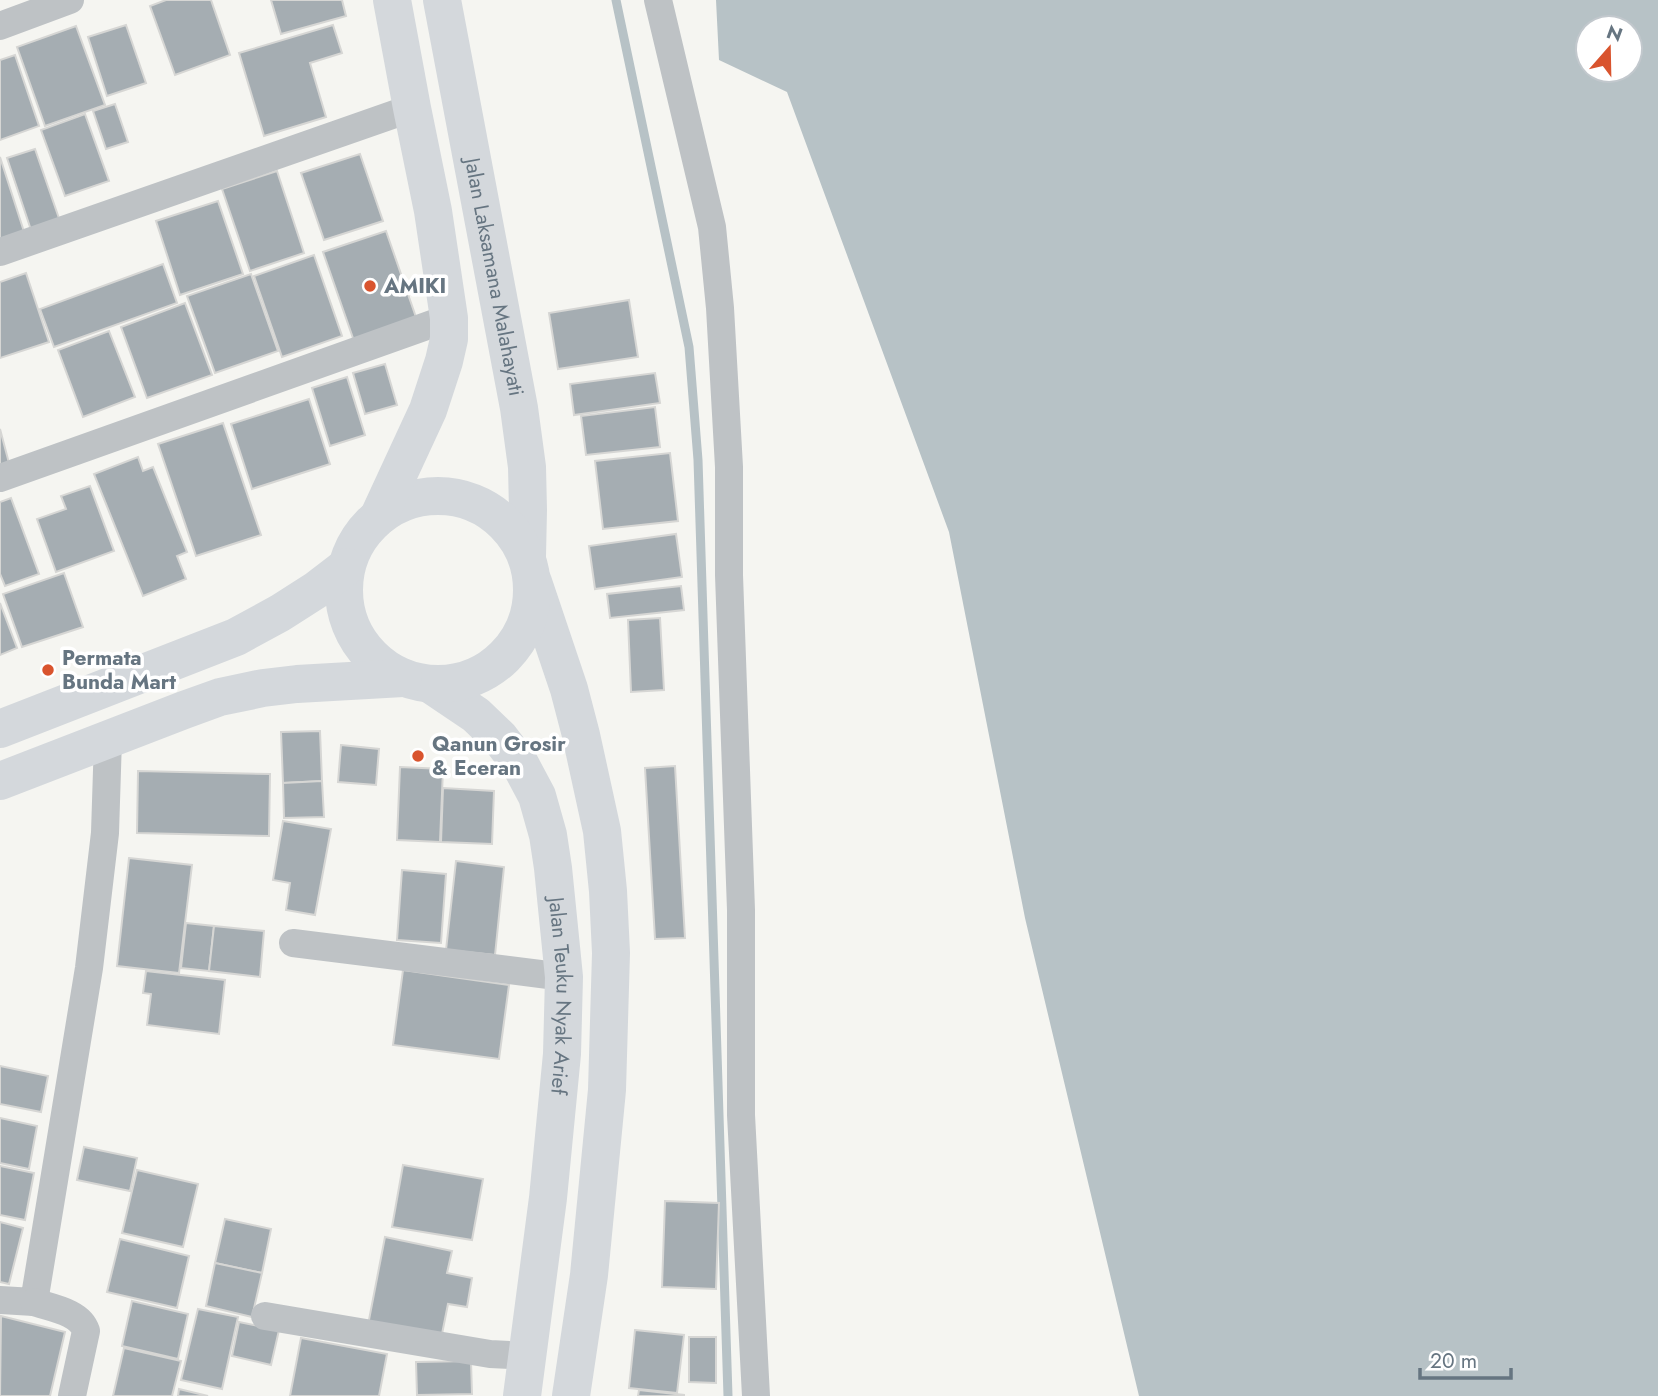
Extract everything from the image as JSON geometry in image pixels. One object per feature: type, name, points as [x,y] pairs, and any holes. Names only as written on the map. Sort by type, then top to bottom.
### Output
[{"type":"main road","points":[[379,516],[428,410],[444,361],[450,318],[433,211],[393,0]]},
{"type":"main road","name":"Jalan Laksamana Malahayati","points":[[442,0],[519,408],[527,467],[530,569]]},
{"type":"main road","points":[[417,681],[380,664],[361,645],[348,620],[343,594],[346,567],[353,548],[364,531],[379,516],[401,503],[425,496],[450,496],[475,503],[496,516],[514,534],[530,569],[569,689],[602,831],[611,953],[607,1090],[589,1275],[571,1396]]},
{"type":"main road","points":[[0,729],[236,637],[280,613],[346,567]]},
{"type":"main road","points":[[0,781],[220,697],[297,684],[417,681],[458,683],[484,673],[506,657],[522,635],[531,609],[530,569]]},
{"type":"main road","name":"Jalan Teuku Nyak Arief","points":[[417,681],[476,715],[500,738],[520,764],[537,796],[550,846],[564,977],[562,1054],[548,1198],[522,1396]]},
{"type":"street","points":[[0,26],[71,0]]},
{"type":"street","points":[[658,0],[712,227],[720,307],[729,467],[729,575],[741,910],[741,1115],[756,1396]]},
{"type":"street","points":[[0,251],[412,108]]},
{"type":"street","points":[[0,478],[450,318]]},
{"type":"street","points":[[34,1302],[89,968],[105,834],[108,739]]},
{"type":"street","points":[[293,943],[564,977]]},
{"type":"street","points":[[0,1300],[34,1302],[74,1316],[83,1322],[86,1331],[72,1396]]},
{"type":"street","points":[[265,1316],[491,1354],[528,1356]]},
{"type":"shaded area","points":[[716,0],[1658,0],[1658,1396],[1139,1396],[1025,918],[949,532],[787,92],[719,60]]},
{"type":"building","points":[[166,0],[211,0],[230,55],[175,75],[150,6]]},
{"type":"building","points":[[271,0],[342,0],[346,16],[281,34]]},
{"type":"building","points":[[126,25],[146,83],[107,96],[88,37]]},
{"type":"building","points":[[333,25],[342,53],[310,63],[326,117],[264,136],[239,53]]},
{"type":"building","points":[[76,26],[105,105],[45,126],[17,47]]},
{"type":"building","points":[[15,55],[39,126],[0,140],[0,60]]},
{"type":"building","points":[[115,104],[128,142],[106,149],[93,111]]},
{"type":"building","points":[[85,114],[109,181],[65,196],[41,130]]},
{"type":"building","points":[[35,149],[62,227],[33,236],[7,158]]},
{"type":"building","points":[[360,154],[383,221],[324,240],[301,173]]},
{"type":"building","points":[[0,157],[27,241],[0,249]]},
{"type":"building","points":[[277,171],[304,253],[250,271],[222,189]]},
{"type":"building","points":[[218,201],[243,274],[180,295],[156,221]]},
{"type":"building","name":"AMIKI","points":[[386,231],[417,320],[354,341],[323,252]]},
{"type":"building","points":[[314,255],[342,336],[282,357],[254,276]]},
{"type":"building","points":[[163,264],[177,303],[54,347],[40,309]]},
{"type":"building","points":[[26,273],[49,342],[0,358],[0,282]]},
{"type":"building","points":[[251,274],[278,351],[215,373],[187,296]]},
{"type":"building","points":[[629,300],[638,357],[558,369],[549,313]]},
{"type":"building","points":[[185,303],[212,375],[147,398],[121,327]]},
{"type":"building","points":[[109,331],[135,397],[83,417],[58,350]]},
{"type":"building","points":[[385,364],[397,405],[365,414],[353,373]]},
{"type":"building","points":[[655,373],[660,403],[574,415],[570,384]]},
{"type":"building","points":[[347,377],[365,435],[330,446],[312,388]]},
{"type":"building","points":[[309,399],[330,464],[252,489],[231,424]]},
{"type":"building","points":[[655,407],[660,447],[586,455],[581,416]]},
{"type":"building","points":[[223,423],[261,535],[196,556],[158,444]]},
{"type":"building","points":[[0,429],[9,463],[0,466]]},
{"type":"building","points":[[670,453],[678,521],[603,529],[595,461]]},
{"type":"building","points":[[138,457],[143,471],[153,467],[187,552],[177,556],[186,579],[143,596],[94,474]]},
{"type":"building","points":[[90,486],[114,551],[56,572],[37,519],[66,509],[61,496]]},
{"type":"building","points":[[11,498],[39,574],[5,586],[0,574],[0,502]]},
{"type":"building","points":[[676,534],[682,577],[595,589],[589,546]]},
{"type":"building","points":[[64,573],[83,627],[22,647],[3,594]]},
{"type":"building","points":[[681,586],[684,610],[610,618],[607,594]]},
{"type":"building","points":[[0,603],[17,648],[0,655]]},
{"type":"building","points":[[660,618],[664,690],[631,692],[628,620]]},
{"type":"building","points":[[320,731],[322,781],[283,783],[281,732]]},
{"type":"building","points":[[341,745],[379,749],[376,785],[338,782]]},
{"type":"building","points":[[675,766],[685,938],[655,939],[645,768]]},
{"type":"building","points":[[400,767],[443,769],[440,842],[397,840]]},
{"type":"building","points":[[138,771],[270,774],[269,836],[137,833]]},
{"type":"building","points":[[322,781],[324,817],[284,818],[283,783]]},
{"type":"building","points":[[443,788],[494,791],[492,844],[441,842]]},
{"type":"building","points":[[283,821],[331,829],[315,915],[286,910],[290,883],[273,880]]},
{"type":"building","points":[[129,858],[192,865],[179,973],[117,966]]},
{"type":"building","points":[[456,861],[504,867],[495,955],[446,950]]},
{"type":"building","points":[[402,870],[446,874],[441,943],[397,940]]},
{"type":"building","points":[[186,923],[214,926],[209,971],[181,968]]},
{"type":"building","points":[[214,926],[264,931],[260,977],[209,971]]},
{"type":"building","points":[[403,970],[509,985],[499,1059],[393,1045]]},
{"type":"building","points":[[146,971],[225,980],[219,1034],[147,1025],[151,994],[143,993]]},
{"type":"building","points":[[0,1066],[48,1076],[41,1112],[0,1104]]},
{"type":"building","points":[[0,1118],[37,1126],[29,1169],[0,1163]]},
{"type":"building","points":[[84,1147],[137,1158],[130,1191],[77,1180]]},
{"type":"building","points":[[403,1165],[483,1179],[472,1240],[392,1227]]},
{"type":"building","points":[[0,1166],[34,1173],[25,1220],[0,1215]]},
{"type":"building","points":[[137,1170],[198,1184],[183,1247],[122,1233]]},
{"type":"building","points":[[665,1201],[719,1203],[716,1289],[662,1287]]},
{"type":"building","points":[[225,1219],[271,1229],[262,1273],[215,1263]]},
{"type":"building","points":[[0,1222],[23,1228],[9,1284],[0,1282]]},
{"type":"building","points":[[385,1237],[452,1251],[447,1273],[472,1278],[467,1307],[448,1304],[441,1339],[368,1325]]},
{"type":"building","points":[[120,1239],[189,1256],[177,1308],[107,1292]]},
{"type":"building","points":[[215,1263],[262,1273],[252,1317],[206,1306]]},
{"type":"building","points":[[132,1301],[188,1314],[178,1359],[122,1346]]},
{"type":"building","points":[[198,1309],[238,1317],[222,1389],[181,1380]]},
{"type":"building","points":[[1,1316],[65,1332],[50,1396],[0,1396]]},
{"type":"building","points":[[239,1322],[279,1330],[271,1365],[232,1356]]},
{"type":"building","points":[[635,1330],[684,1335],[677,1393],[629,1388]]},
{"type":"building","points":[[689,1337],[716,1337],[716,1383],[689,1382]]},
{"type":"building","points":[[301,1338],[387,1354],[379,1396],[290,1396]]},
{"type":"building","points":[[124,1348],[181,1361],[172,1396],[113,1396]]},
{"type":"building","points":[[471,1361],[472,1394],[417,1395],[416,1362]]},
{"type":"building","points":[[179,1389],[208,1396],[178,1396]]},
{"type":"building","points":[[639,1390],[684,1395],[684,1396],[638,1396]]},
{"type":"waterway","points":[[616,0],[689,347],[698,460],[728,1396]]},
{"type":"place","name":"AMIKI","points":[[370,286]]},
{"type":"place","name":"Permata Bunda Mart","points":[[48,670]]},
{"type":"place","name":"Qanun Grosir & Eceran","points":[[418,756]]}]
